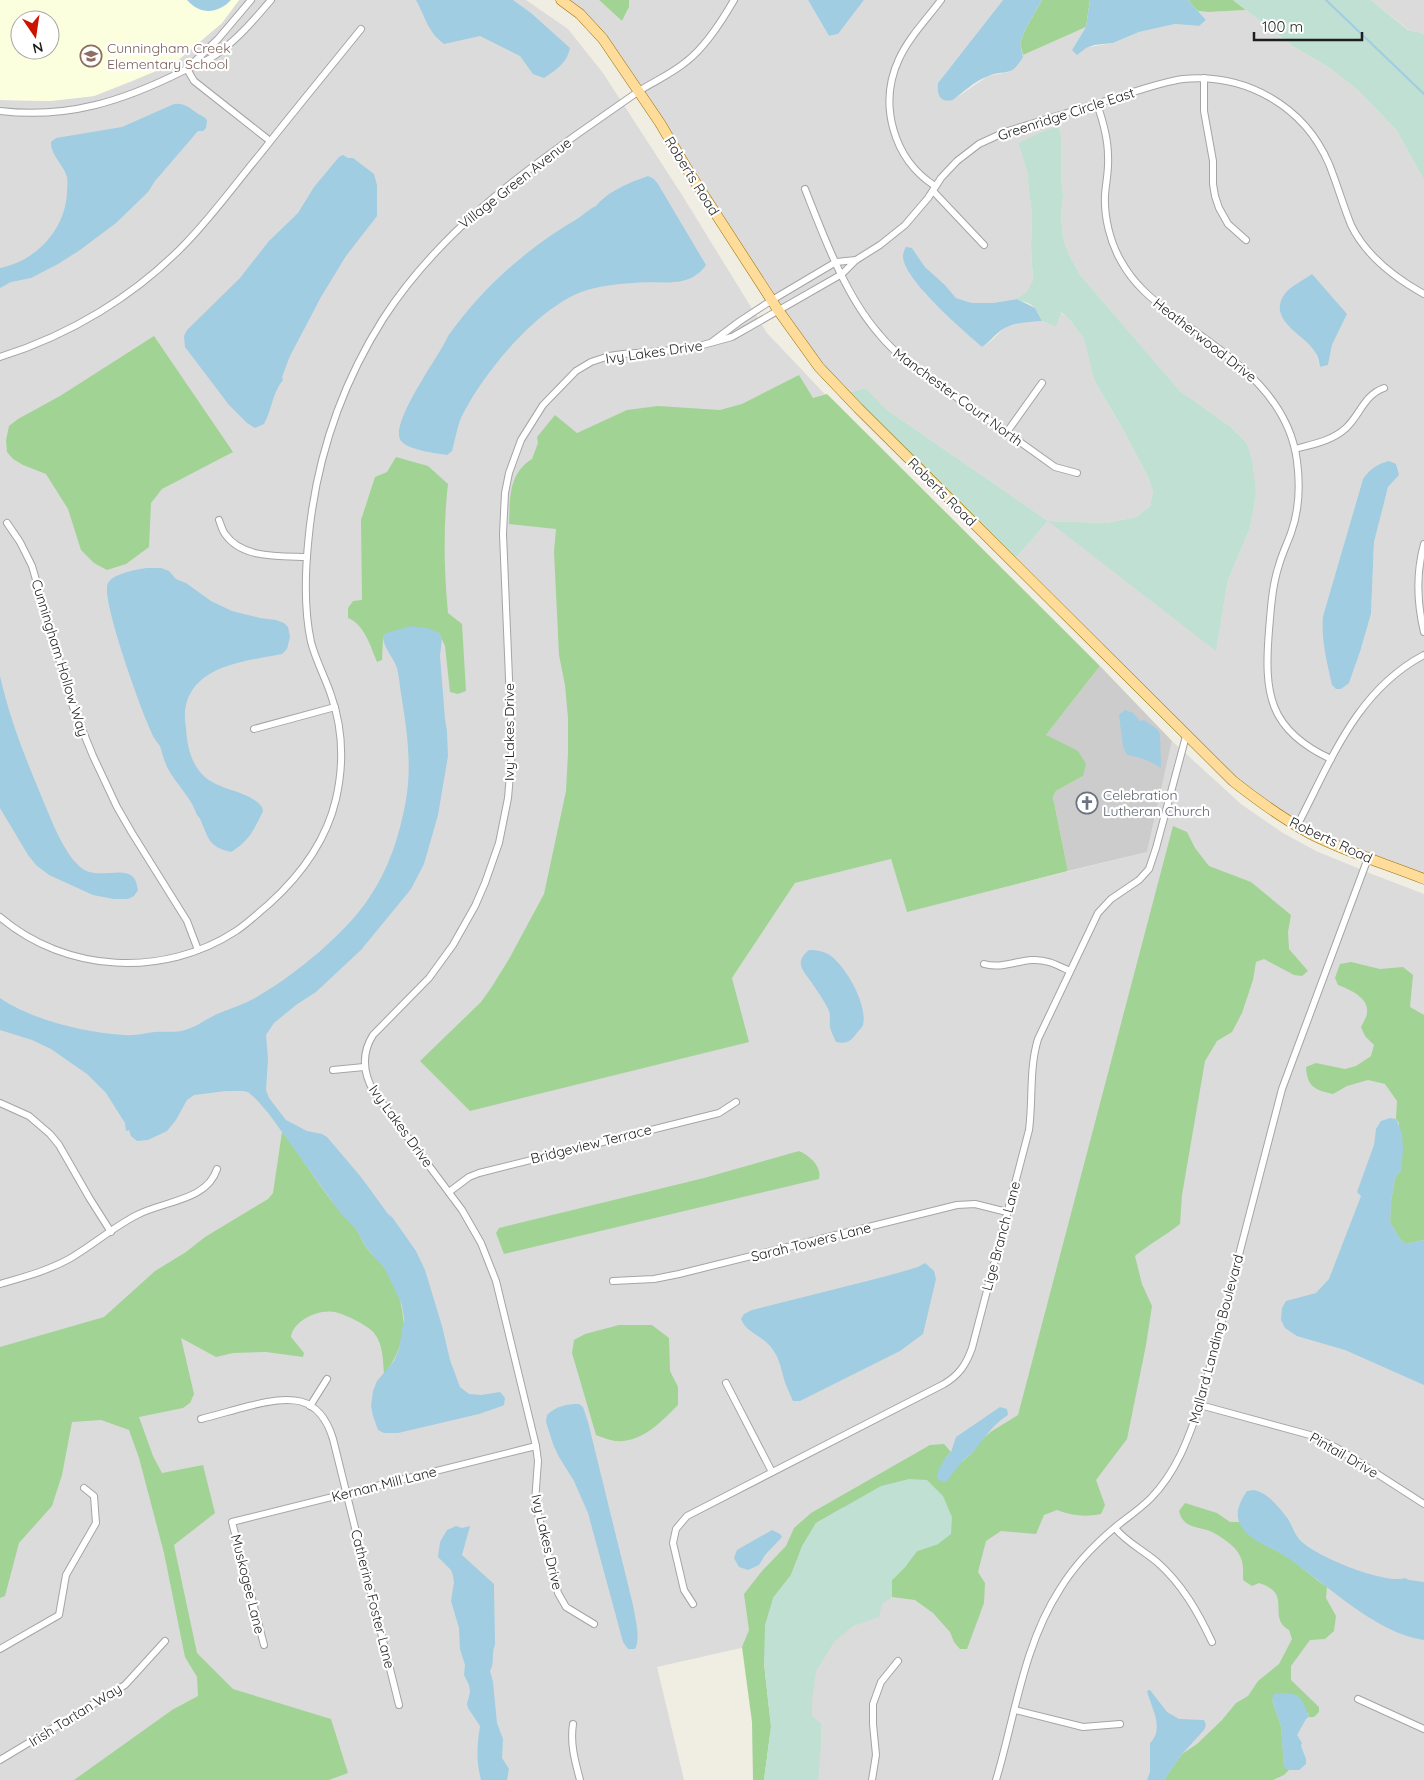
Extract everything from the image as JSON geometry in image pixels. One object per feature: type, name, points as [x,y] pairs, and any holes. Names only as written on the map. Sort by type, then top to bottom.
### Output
[{"type":"main road","name":"Roberts Road","points":[[561,0],[580,14],[603,39],[778,310],[815,362],[852,402],[1186,736],[1246,792],[1297,826],[1334,844],[1424,879]]},
{"type":"street","points":[[187,68],[218,39],[250,0]]},
{"type":"street","points":[[0,111],[46,113],[91,107],[132,95],[187,68],[198,65],[229,44],[258,16],[271,0]]},
{"type":"street","name":"Village Green Avenue","points":[[0,917],[26,936],[59,952],[94,961],[128,964],[146,963],[173,958],[198,950],[224,938],[250,921],[297,877],[316,849],[332,814],[340,782],[341,740],[335,707],[318,664],[308,628],[306,557],[315,486],[331,427],[357,366],[396,300],[431,256],[477,211],[570,140],[674,70],[697,52],[734,0]]},
{"type":"street","points":[[941,0],[906,46],[900,57],[890,83],[889,101],[892,125],[905,157],[984,245]]},
{"type":"street","points":[[0,357],[51,338],[84,321],[126,295],[174,255],[208,219],[361,29]]},
{"type":"street","points":[[187,68],[194,81],[270,141]]},
{"type":"street","points":[[1204,78],[1204,110],[1213,161],[1215,196],[1228,224],[1246,240]]},
{"type":"street","name":"Greenridge Circle East","points":[[778,310],[842,274],[856,260],[893,236],[914,216],[934,189],[962,157],[992,137],[1167,82],[1204,78],[1238,83],[1262,92],[1285,106],[1305,124],[1323,152],[1351,225],[1366,249],[1394,276],[1424,294]]},
{"type":"street","name":"Heatherwood Drive","points":[[1097,104],[1108,145],[1108,172],[1105,198],[1107,223],[1121,261],[1129,274],[1148,296],[1239,365],[1259,384],[1276,404],[1284,419],[1295,449],[1298,499],[1291,533],[1275,579],[1270,612],[1266,664],[1267,678],[1273,704],[1286,726],[1306,746],[1332,759]]},
{"type":"street","name":"Manchester Court North","points":[[805,189],[842,274],[865,316],[888,345],[916,369],[1055,467],[1077,473]]},
{"type":"street","name":"Greenridge Circle East","points":[[772,300],[836,262],[856,260]]},
{"type":"street","name":"Ivy Lakes Drive","points":[[709,344],[740,320],[772,300]]},
{"type":"street","name":"Ivy Lakes Drive","points":[[594,1624],[566,1607],[558,1593],[535,1502],[538,1461],[536,1446],[489,1261],[468,1218],[374,1092],[367,1078],[364,1066],[367,1046],[372,1035],[429,978],[453,945],[479,898],[499,843],[508,798],[512,751],[503,534],[504,505],[509,473],[524,434],[533,418],[553,393],[567,378],[591,362],[623,354],[679,350],[709,344],[732,337],[778,310]]},
{"type":"street","points":[[1007,432],[1042,383]]},
{"type":"street","points":[[1295,449],[1321,443],[1338,435],[1352,422],[1368,398],[1373,393],[1384,388]]},
{"type":"street","points":[[219,520],[226,535],[232,542],[249,551],[270,556],[306,557]]},
{"type":"street","name":"Cunningham Hollow Way","points":[[7,523],[20,542],[32,566],[65,684],[85,739],[117,807],[187,921],[198,950]]},
{"type":"street","points":[[1424,544],[1419,570],[1418,595],[1424,632]]},
{"type":"street","points":[[1297,826],[1350,725],[1365,702],[1398,671],[1424,655]]},
{"type":"street","points":[[254,729],[335,707]]},
{"type":"street","name":"Lige Branch Lane","points":[[694,1604],[684,1590],[674,1553],[673,1543],[679,1524],[691,1514],[944,1384],[964,1367],[972,1348],[1029,1130],[1034,1052],[1038,1039],[1094,921],[1104,906],[1139,880],[1149,869],[1186,736]]},
{"type":"street","name":"Mallard Landing Boulevard","points":[[996,1780],[1036,1637],[1052,1602],[1075,1567],[1089,1551],[1152,1497],[1174,1468],[1188,1442],[1200,1404],[1282,1089],[1368,858]]},
{"type":"street","points":[[984,964],[996,966],[1040,960],[1056,964],[1070,972]]},
{"type":"street","points":[[333,1070],[364,1066]]},
{"type":"street","name":"Bridgeview Terrace","points":[[450,1192],[469,1177],[478,1173],[719,1113],[736,1102]]},
{"type":"street","points":[[0,1103],[29,1116],[50,1134],[59,1145],[111,1232]]},
{"type":"street","points":[[0,1284],[56,1266],[137,1215],[203,1189],[214,1178],[217,1169]]},
{"type":"street","name":"Sarah Towers Lane","points":[[613,1281],[654,1279],[678,1274],[957,1205],[975,1204],[1007,1212]]},
{"type":"street","points":[[201,1419],[282,1399],[301,1401],[310,1406],[327,1378]]},
{"type":"street","points":[[726,1383],[772,1472]]},
{"type":"street","name":"Pintail Drive","points":[[1200,1404],[1310,1434],[1337,1448],[1424,1504]]},
{"type":"street","name":"Catherine Foster Lane","points":[[310,1406],[320,1414],[330,1429],[399,1705]]},
{"type":"street","name":"Kernan Mill Lane","points":[[232,1522],[536,1446]]},
{"type":"street","points":[[0,1649],[58,1615],[66,1575],[96,1522],[94,1496],[84,1488]]},
{"type":"street","name":"Muskogee Lane","points":[[232,1522],[264,1645]]},
{"type":"street","points":[[1114,1528],[1159,1564],[1174,1580],[1192,1604],[1212,1642]]},
{"type":"street","name":"Irish Tartan Way","points":[[0,1760],[125,1685],[165,1641]]},
{"type":"street","points":[[872,1780],[876,1755],[873,1704],[881,1682],[898,1660]]},
{"type":"street","points":[[1358,1699],[1424,1729]]},
{"type":"street","points":[[1015,1710],[1077,1726],[1095,1727],[1120,1724]]},
{"type":"street","points":[[574,1724],[572,1749],[580,1780]]},
{"type":"shaded area","name":"Cunningham Creek Elementary School","points":[[0,0],[239,0],[222,23],[176,62],[94,96],[50,101],[0,100]]},
{"type":"shaded area","points":[[239,0],[526,0],[568,29],[603,73],[682,195],[767,333],[838,408],[598,507],[741,1014],[732,978],[795,883],[891,859],[907,911],[1147,852],[1172,741],[1241,804],[1283,833],[1316,851],[1424,894],[1424,1780],[771,1780],[767,1642],[657,1667],[684,1780],[0,1780],[0,100],[50,101],[94,96],[133,81],[176,62],[222,23]]},
{"type":"shaded area","points":[[568,0],[599,0],[622,21],[629,7],[629,0],[808,0],[829,36],[838,34],[864,0],[1003,0],[938,83],[953,100],[988,76],[1009,72],[1023,55],[1086,27],[1072,50],[1113,43],[1139,32],[1175,24],[1199,26],[1206,20],[1198,11],[1246,10],[1294,47],[1330,68],[1359,91],[1397,131],[1424,180],[1424,875],[1335,841],[1312,830],[1277,809],[1235,778],[1015,559],[1048,521],[887,410],[866,388],[847,392],[822,364],[775,298],[693,171],[663,120]],"holes":[[[1059,128],[1061,137],[1063,196],[1061,217],[1063,238],[1069,255],[1080,275],[1180,391],[1231,427],[1246,442],[1256,494],[1250,528],[1228,580],[1216,650],[1049,521],[1106,523],[1137,517],[1150,506],[1153,492],[1148,477],[1094,380],[1084,339],[1070,320],[1060,312],[1056,327],[1042,321],[1024,322],[1004,328],[982,347],[926,295],[913,277],[912,248],[925,267],[956,298],[972,303],[993,303],[1017,299],[1027,291],[1033,280],[1032,216],[1027,171],[1018,143]],[[1347,314],[1332,345],[1328,365],[1320,367],[1315,351]],[[1399,475],[1388,487],[1382,508],[1374,542],[1371,614],[1349,683],[1323,616],[1363,479]]]},
{"type":"shaded area","points":[[1233,0],[1371,0],[1408,30],[1422,33],[1424,35],[1424,180],[1397,131],[1359,91],[1330,68],[1294,47]]},
{"type":"shaded area","points":[[1371,0],[1424,0],[1424,35],[1409,30]]},
{"type":"shaded area","points":[[1059,127],[1061,137],[1063,196],[1061,217],[1063,238],[1069,255],[1080,275],[1180,391],[1231,427],[1246,442],[1252,460],[1256,494],[1250,528],[1228,580],[1216,651],[1048,521],[1106,523],[1137,517],[1150,506],[1153,492],[1148,477],[1094,380],[1084,339],[1070,320],[1061,312],[1056,327],[1042,321],[1035,308],[1030,304],[1017,299],[1027,291],[1033,280],[1032,216],[1027,171],[1018,143],[1047,130]]},
{"type":"shaded area","points":[[866,388],[887,410],[1048,521],[1015,559],[847,392]]},
{"type":"shaded area","points":[[1100,666],[1172,741],[1147,852],[1068,871],[1053,797],[1056,791],[1083,776],[1046,735]]},
{"type":"shaded area","points":[[909,1479],[927,1480],[943,1496],[952,1517],[951,1534],[938,1544],[917,1551],[892,1580],[892,1597],[882,1604],[879,1617],[853,1626],[834,1642],[816,1671],[812,1716],[821,1724],[818,1780],[764,1780],[771,1727],[764,1663],[765,1625],[773,1598],[791,1575],[802,1546],[816,1523],[881,1486]]},
{"type":"green space","points":[[599,0],[629,0],[629,7],[622,21]]},
{"type":"green space","points":[[1042,0],[1090,0],[1086,27],[1023,55],[1020,43]]},
{"type":"green space","points":[[1188,0],[1233,0],[1246,10],[1198,11]]},
{"type":"green space","points":[[154,336],[233,452],[162,489],[151,503],[149,547],[126,564],[107,570],[94,563],[81,550],[68,509],[46,474],[13,459],[7,452],[6,440],[9,426],[18,419],[60,396]]},
{"type":"green space","points":[[799,375],[813,398],[827,394],[1100,666],[1046,735],[1078,751],[1086,764],[1083,776],[1056,791],[1053,797],[1068,871],[907,912],[891,859],[795,883],[732,978],[749,1042],[470,1111],[420,1061],[481,1002],[509,959],[544,894],[566,791],[568,718],[565,685],[559,655],[554,552],[556,529],[509,524],[510,496],[514,480],[524,465],[532,459],[538,443],[537,437],[555,415],[577,433],[627,410],[658,406],[720,410],[742,404]]},
{"type":"green space","points":[[396,457],[428,466],[448,484],[445,548],[448,613],[462,624],[466,691],[458,694],[450,692],[445,646],[439,633],[386,633],[383,638],[382,660],[377,662],[363,631],[354,621],[348,618],[348,608],[353,601],[362,600],[361,520],[375,477],[387,472]]},
{"type":"green space","points":[[1173,826],[1187,832],[1195,848],[1209,866],[1251,882],[1291,915],[1288,932],[1289,949],[1308,971],[1302,976],[1294,975],[1264,959],[1256,962],[1253,980],[1242,1013],[1232,1032],[1217,1041],[1205,1061],[1182,1195],[1180,1224],[1135,1256],[1142,1284],[1152,1306],[1127,1439],[1096,1480],[1105,1505],[1101,1514],[1095,1515],[1074,1515],[1057,1510],[1044,1515],[1036,1534],[1001,1531],[986,1541],[978,1572],[985,1583],[984,1603],[967,1649],[960,1649],[954,1642],[950,1632],[933,1613],[915,1600],[892,1597],[892,1580],[917,1551],[938,1544],[844,1507],[816,1523],[802,1547],[791,1575],[773,1598],[764,1663],[771,1727],[764,1780],[753,1780],[752,1722],[742,1647],[749,1630],[744,1594],[762,1571],[786,1546],[794,1528],[811,1513],[930,1445],[944,1444],[951,1452],[945,1458],[962,1462],[973,1452],[980,1441],[1018,1415]]},
{"type":"green space","points":[[1351,962],[1380,969],[1403,967],[1413,975],[1410,1007],[1424,1015],[1424,1240],[1406,1244],[1400,1239],[1390,1222],[1395,1178],[1401,1170],[1399,1123],[1396,1119],[1397,1101],[1385,1084],[1368,1080],[1347,1086],[1333,1094],[1317,1089],[1308,1079],[1306,1067],[1316,1063],[1345,1069],[1356,1066],[1371,1056],[1374,1045],[1365,1036],[1361,1027],[1367,1014],[1365,1002],[1362,998],[1338,985],[1335,978],[1340,964]]},
{"type":"green space","points":[[282,1132],[340,1212],[356,1229],[365,1246],[383,1266],[393,1282],[402,1308],[403,1322],[399,1348],[393,1361],[384,1374],[381,1347],[374,1333],[356,1320],[334,1312],[314,1314],[296,1326],[291,1337],[304,1353],[303,1357],[266,1352],[233,1353],[216,1357],[181,1338],[194,1394],[190,1403],[183,1408],[139,1417],[153,1456],[162,1473],[203,1465],[215,1513],[174,1545],[197,1653],[233,1689],[331,1719],[348,1773],[329,1780],[74,1780],[172,1710],[198,1696],[197,1677],[185,1657],[164,1553],[139,1458],[129,1430],[101,1420],[72,1422],[62,1475],[52,1506],[19,1543],[5,1596],[0,1598],[0,1347],[104,1317],[155,1271],[186,1252],[205,1237],[268,1199],[273,1193]]},
{"type":"green space","points":[[799,1151],[817,1166],[819,1179],[504,1254],[496,1233],[499,1228],[704,1178]]},
{"type":"green space","points":[[619,1325],[652,1325],[669,1338],[670,1371],[678,1387],[678,1405],[650,1430],[634,1439],[625,1441],[615,1441],[596,1435],[572,1353],[574,1340],[585,1334]]},
{"type":"green space","points":[[1185,1503],[1217,1513],[1230,1522],[1240,1522],[1243,1528],[1254,1538],[1286,1556],[1327,1587],[1326,1598],[1336,1616],[1334,1631],[1325,1639],[1310,1640],[1291,1666],[1291,1680],[1319,1707],[1319,1712],[1314,1717],[1309,1717],[1308,1713],[1272,1700],[1281,1726],[1284,1766],[1289,1770],[1284,1775],[1273,1780],[1164,1780],[1182,1754],[1197,1744],[1222,1720],[1236,1703],[1248,1696],[1258,1681],[1279,1664],[1292,1639],[1289,1630],[1280,1619],[1278,1599],[1275,1593],[1259,1583],[1252,1586],[1243,1580],[1241,1559],[1238,1552],[1231,1545],[1210,1531],[1184,1521],[1179,1511]]},
{"type":"water","points":[[187,0],[231,0],[220,8],[209,11],[192,5]]},
{"type":"water","points":[[416,0],[513,0],[531,13],[570,48],[569,53],[561,65],[544,78],[533,74],[520,56],[480,36],[444,44],[430,29]]},
{"type":"water","points":[[808,0],[864,0],[838,34],[829,36]]},
{"type":"water","points":[[1003,0],[1042,0],[1020,43],[1023,57],[1011,71],[993,74],[982,79],[953,100],[942,99],[938,91],[938,83]]},
{"type":"water","points":[[1090,0],[1188,0],[1206,20],[1199,26],[1175,24],[1139,32],[1113,43],[1094,45],[1077,55],[1072,50],[1086,27]]},
{"type":"water","points":[[174,104],[187,106],[205,118],[207,120],[206,128],[203,131],[198,131],[155,181],[148,192],[116,223],[80,250],[31,278],[11,282],[0,288],[0,268],[25,259],[36,251],[46,242],[61,219],[65,207],[67,179],[51,147],[51,142],[56,138],[122,127]]},
{"type":"water","points":[[343,155],[353,158],[374,174],[377,185],[377,216],[346,256],[321,297],[290,356],[282,377],[283,380],[279,385],[264,424],[255,428],[247,423],[229,405],[185,347],[184,336],[187,330],[240,278],[269,241],[298,213],[314,187],[339,157]]},
{"type":"water","points":[[648,176],[658,184],[706,265],[699,273],[682,281],[643,282],[600,287],[581,292],[564,301],[547,312],[530,327],[485,378],[462,417],[452,451],[447,455],[415,449],[404,444],[401,441],[399,432],[408,405],[448,336],[476,301],[506,270],[540,243],[596,206],[613,191]]},
{"type":"water","points":[[906,247],[912,248],[925,267],[956,298],[972,303],[993,303],[1017,299],[1035,308],[1042,321],[1007,327],[982,347],[935,304],[912,277],[905,265],[903,255]]},
{"type":"water","points":[[1312,274],[1347,314],[1332,345],[1328,365],[1320,367],[1315,352],[1290,327],[1280,312],[1280,304],[1284,295],[1293,286]]},
{"type":"water","points":[[1389,461],[1396,464],[1399,475],[1388,487],[1374,542],[1371,614],[1349,683],[1341,689],[1336,689],[1332,685],[1325,651],[1323,616],[1363,479],[1374,467]]},
{"type":"water","points":[[146,568],[161,568],[169,571],[176,579],[186,583],[211,601],[232,611],[276,620],[288,627],[290,637],[287,649],[282,654],[240,662],[212,673],[192,691],[186,705],[185,719],[189,748],[196,767],[212,782],[243,794],[262,807],[263,811],[257,824],[242,844],[231,852],[212,844],[191,802],[167,767],[160,746],[153,736],[143,711],[115,628],[107,592],[108,583],[120,574]]},
{"type":"water","points":[[411,626],[427,628],[439,633],[442,638],[440,656],[448,756],[438,815],[424,864],[411,889],[361,950],[316,992],[274,1023],[266,1035],[268,1059],[266,1090],[269,1098],[286,1120],[307,1131],[327,1137],[361,1177],[416,1251],[425,1270],[450,1360],[460,1387],[469,1394],[481,1395],[500,1392],[505,1398],[504,1405],[479,1414],[398,1433],[384,1433],[378,1430],[373,1416],[371,1406],[373,1391],[377,1381],[394,1361],[399,1349],[404,1318],[402,1305],[385,1269],[365,1246],[358,1232],[339,1211],[269,1114],[256,1099],[248,1092],[243,1091],[194,1095],[187,1100],[176,1120],[167,1131],[148,1140],[137,1141],[131,1136],[129,1130],[126,1131],[125,1123],[106,1093],[87,1074],[51,1049],[32,1040],[0,1030],[0,998],[43,1019],[77,1028],[110,1034],[129,1035],[181,1031],[255,998],[289,976],[320,951],[348,925],[369,898],[388,863],[400,826],[409,774],[407,734],[397,668],[385,646],[383,638],[386,633]]},
{"type":"water","points":[[0,676],[8,708],[24,753],[53,824],[67,851],[84,870],[99,873],[121,872],[132,876],[138,890],[134,896],[128,899],[114,899],[93,895],[49,875],[36,865],[28,855],[0,808]]},
{"type":"water","points":[[1125,710],[1133,713],[1140,721],[1144,720],[1157,729],[1160,734],[1161,768],[1153,763],[1127,755],[1123,747],[1119,715]]},
{"type":"water","points":[[809,950],[826,953],[837,961],[849,977],[859,997],[864,1017],[863,1025],[848,1042],[836,1042],[830,1027],[829,1011],[801,967],[802,959]]},
{"type":"water","points":[[1390,1118],[1396,1119],[1402,1133],[1403,1150],[1401,1170],[1395,1178],[1390,1222],[1400,1239],[1406,1244],[1424,1240],[1424,1385],[1345,1350],[1297,1336],[1285,1328],[1281,1320],[1282,1308],[1286,1301],[1316,1293],[1329,1279],[1361,1196],[1357,1192],[1374,1145],[1376,1129],[1381,1121]]},
{"type":"water","points":[[925,1263],[934,1271],[936,1279],[923,1334],[900,1351],[800,1401],[793,1401],[779,1361],[773,1350],[747,1328],[741,1319],[744,1314],[752,1310],[887,1276],[918,1267]]},
{"type":"water","points":[[579,1404],[583,1407],[588,1422],[633,1605],[638,1633],[635,1649],[628,1649],[623,1642],[588,1513],[574,1481],[553,1444],[546,1422],[547,1415],[554,1409],[566,1405]]},
{"type":"water","points":[[1000,1407],[1007,1409],[1008,1415],[993,1427],[946,1482],[942,1482],[937,1478],[938,1471],[945,1458],[951,1452],[956,1437]]},
{"type":"water","points":[[1254,1490],[1264,1494],[1273,1501],[1288,1519],[1299,1539],[1318,1553],[1366,1573],[1424,1582],[1424,1640],[1406,1636],[1370,1618],[1288,1558],[1248,1534],[1240,1524],[1238,1510],[1247,1491]]},
{"type":"water","points":[[456,1526],[462,1528],[470,1526],[462,1555],[494,1584],[495,1645],[490,1671],[493,1682],[497,1723],[503,1739],[502,1758],[509,1769],[507,1780],[481,1780],[479,1773],[478,1740],[480,1726],[467,1704],[470,1692],[469,1685],[464,1675],[465,1665],[460,1649],[459,1628],[451,1601],[453,1576],[451,1570],[438,1557],[440,1542],[447,1530]]},
{"type":"water","points":[[772,1530],[782,1537],[765,1555],[759,1565],[748,1570],[739,1567],[734,1558],[737,1550]]},
{"type":"water","points":[[1150,1690],[1167,1712],[1179,1719],[1204,1720],[1206,1725],[1164,1780],[1147,1780],[1150,1772],[1150,1743],[1154,1738],[1157,1726],[1155,1713],[1147,1691]]},
{"type":"water","points":[[1274,1694],[1297,1695],[1303,1702],[1309,1717],[1297,1735],[1302,1743],[1301,1746],[1306,1759],[1306,1764],[1299,1770],[1289,1770],[1284,1767],[1281,1726],[1272,1700]]},
{"type":"waterway","points":[[1326,0],[1424,94]]},
{"type":"place","name":"Cunningham Creek Elementary School","points":[[91,56]]},
{"type":"place","name":"Celebration Lutheran Church","points":[[1087,803]]}]
